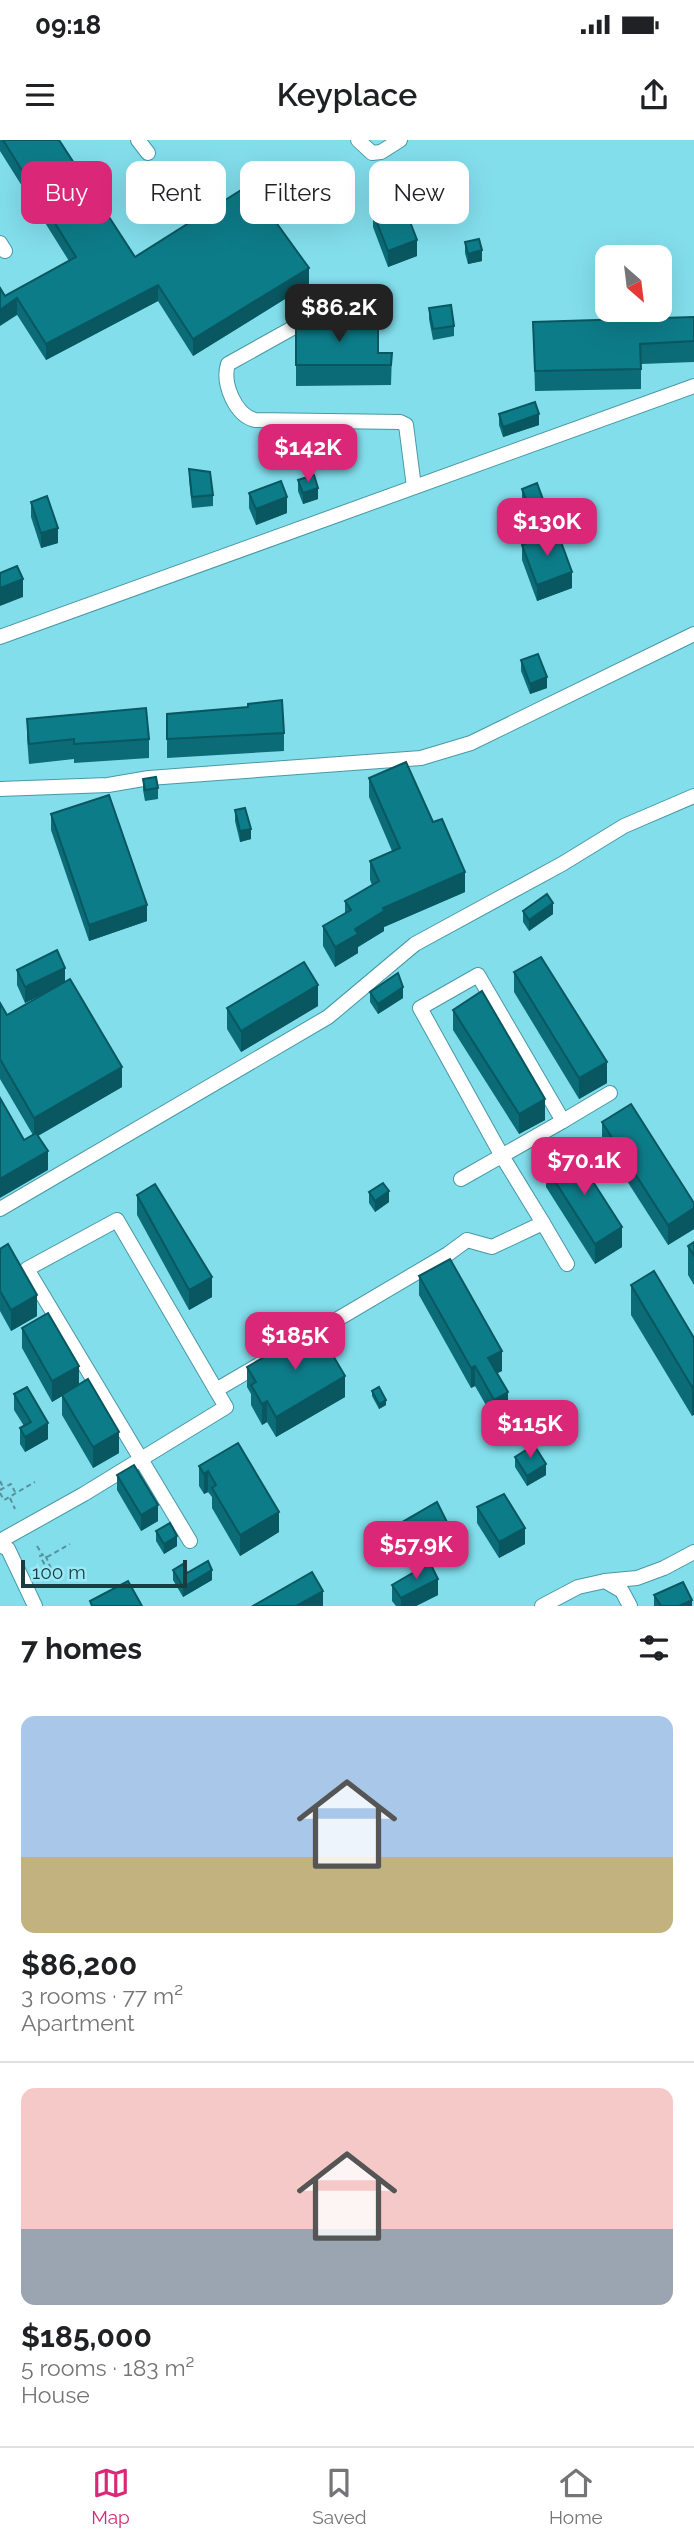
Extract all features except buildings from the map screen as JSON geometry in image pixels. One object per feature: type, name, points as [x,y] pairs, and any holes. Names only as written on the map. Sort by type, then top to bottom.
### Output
[{"type":"street","points":[[138,140],[148,153]]},
{"type":"street","points":[[358,140],[372,153],[381,152],[400,140]]},
{"type":"street","points":[[358,331],[316,315],[229,364],[227,374],[236,406],[242,414],[255,420],[400,422],[406,425],[414,487]]},
{"type":"street","points":[[0,637],[694,386]]},
{"type":"street","points":[[0,789],[108,785],[149,778],[421,758],[471,743],[694,634]]},
{"type":"street","points":[[0,1209],[328,1017],[415,944],[562,864],[624,826],[694,796]]},
{"type":"street","points":[[563,1121],[478,975],[420,1009],[502,1156],[567,1264]]},
{"type":"street","points":[[461,1179],[610,1093]]},
{"type":"street","points":[[35,1606],[8,1549],[0,1543],[140,1459],[226,1407],[117,1220],[27,1269],[140,1459],[190,1541]]},
{"type":"street","points":[[216,1390],[448,1254],[467,1240],[492,1247],[543,1223]]},
{"type":"street","points":[[542,1606],[578,1587],[637,1578],[664,1568],[694,1552]]},
{"type":"street","points":[[605,1581],[622,1591],[630,1606]]},
{"type":"path","points":[[0,1481],[4,1488]]},
{"type":"path","points":[[16,1493],[11,1484],[0,1492],[2,1501],[16,1493],[35,1482]]},
{"type":"path","points":[[9,1497],[15,1509]]},
{"type":"path","points":[[47,1557],[70,1544]]},
{"type":"path","points":[[37,1546],[47,1569],[50,1568]]},
{"type":"path","points":[[42,1555],[45,1553],[55,1579]]},
{"type":"shaded area","points":[[0,140],[694,140],[694,1606],[0,1606]]}]
